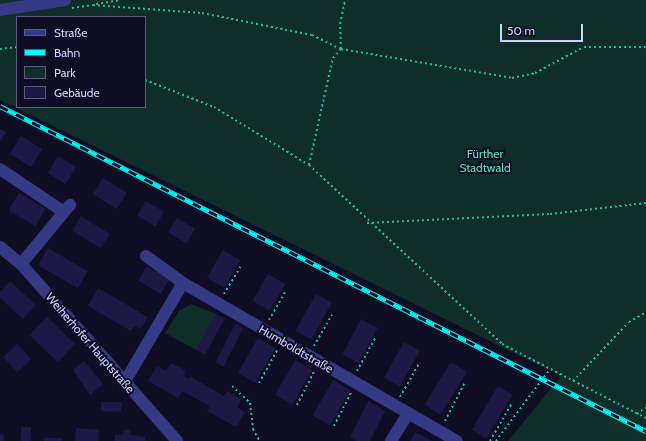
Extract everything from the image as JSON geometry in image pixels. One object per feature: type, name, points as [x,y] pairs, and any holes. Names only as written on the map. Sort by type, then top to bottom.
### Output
[{"type":"street","points":[[0,10],[67,4]]},
{"type":"street","points":[[0,169],[67,209],[21,264]]},
{"type":"street","name":"Weiherhofer Hauptstraße","points":[[0,247],[21,264],[124,383],[178,441]]},
{"type":"street","name":"Humboldtstraße","points":[[146,256],[183,283],[457,441]]},
{"type":"street","points":[[124,383],[183,283]]},
{"type":"street","points":[[391,441],[408,414]]},
{"type":"path","points":[[93,5],[120,0]]},
{"type":"path","points":[[310,165],[333,58],[341,49],[340,24],[344,0]]},
{"type":"path","points":[[67,4],[202,13],[312,35],[341,49],[512,78],[535,73],[584,47],[646,47]]},
{"type":"path","points":[[0,49],[16,47]]},
{"type":"path","points":[[146,80],[214,107],[310,165],[368,223],[502,344],[646,418]]},
{"type":"path","points":[[368,223],[550,214],[646,203]]},
{"type":"path","points":[[219,304],[241,266]]},
{"type":"path","points":[[264,330],[286,290]]},
{"type":"path","points":[[573,381],[629,322],[646,312]]},
{"type":"path","points":[[297,405],[332,315]]},
{"type":"path","points":[[334,426],[353,382],[375,338]]},
{"type":"path","points":[[259,383],[282,341]]},
{"type":"path","points":[[395,406],[420,362]]},
{"type":"path","points":[[496,441],[550,369]]},
{"type":"path","points":[[440,431],[464,384]]},
{"type":"path","points":[[232,386],[250,403],[253,429],[259,440]]},
{"type":"path","points":[[490,441],[512,403]]},
{"type":"path","points":[[637,414],[646,407]]},
{"type":"green space","name":"Fürther Stadtwald","points":[[0,0],[646,0],[646,441],[508,441],[561,376],[16,108],[146,108],[146,16],[16,16],[16,108],[0,100]]},
{"type":"green space","points":[[191,304],[216,314],[196,350],[165,333],[179,311]]},
{"type":"building","points":[[0,129],[6,132],[0,142]]},
{"type":"building","points":[[21,136],[42,149],[31,167],[10,154]]},
{"type":"building","points":[[58,156],[76,167],[66,184],[48,173]]},
{"type":"building","points":[[103,178],[127,193],[117,209],[93,194]]},
{"type":"building","points":[[19,193],[46,209],[35,226],[9,210]]},
{"type":"building","points":[[146,201],[164,212],[155,226],[137,216]]},
{"type":"building","points":[[81,216],[110,234],[101,248],[72,230]]},
{"type":"building","points":[[177,218],[195,229],[186,243],[168,233]]},
{"type":"building","points":[[48,248],[88,271],[78,288],[38,265]]},
{"type":"building","points":[[223,250],[240,260],[224,288],[207,278]]},
{"type":"building","points":[[147,266],[169,279],[161,294],[138,281]]},
{"type":"building","points":[[268,274],[285,284],[270,311],[252,301]]},
{"type":"building","points":[[10,281],[36,305],[23,319],[0,298],[0,292]]},
{"type":"building","points":[[98,288],[148,317],[141,329],[134,326],[131,331],[88,306]]},
{"type":"building","points":[[316,294],[332,303],[311,339],[296,331]]},
{"type":"building","points":[[216,314],[225,319],[205,355],[196,350]]},
{"type":"building","points":[[47,317],[75,344],[58,362],[30,335]]},
{"type":"building","points":[[361,319],[378,328],[359,363],[342,354]]},
{"type":"building","points":[[235,324],[243,328],[223,366],[215,362]]},
{"type":"building","points":[[258,338],[275,348],[255,383],[238,373]]},
{"type":"building","points":[[404,342],[420,351],[400,387],[384,378]]},
{"type":"building","points":[[17,344],[31,359],[17,372],[3,357]]},
{"type":"building","points":[[295,360],[312,370],[292,405],[275,395]]},
{"type":"building","points":[[84,361],[103,384],[90,395],[73,370]]},
{"type":"building","points":[[451,362],[467,372],[441,414],[425,404]]},
{"type":"building","points":[[171,363],[185,370],[184,376],[189,379],[190,376],[224,396],[227,391],[241,399],[237,407],[245,412],[236,427],[207,411],[210,406],[182,391],[178,398],[148,381],[157,366],[166,371]]},
{"type":"building","points":[[333,380],[350,390],[330,426],[312,416]]},
{"type":"building","points":[[498,386],[513,395],[486,438],[472,430]]},
{"type":"building","points":[[368,401],[385,411],[370,441],[357,441],[350,437]]},
{"type":"building","points":[[101,402],[122,402],[121,412],[101,411]]},
{"type":"building","points":[[21,427],[31,427],[31,441],[21,441]]},
{"type":"building","points":[[76,428],[99,430],[98,441],[75,441]]},
{"type":"building","points":[[124,430],[131,430],[130,435],[145,437],[145,441],[115,441],[115,435],[123,435]]},
{"type":"building","points":[[415,432],[423,436],[432,441],[410,441]]},
{"type":"building","points":[[0,434],[3,434],[4,441],[0,441]]},
{"type":"building","points":[[44,438],[62,438],[62,441],[44,441]]},
{"type":"railway","points":[[0,106],[646,431]]}]
